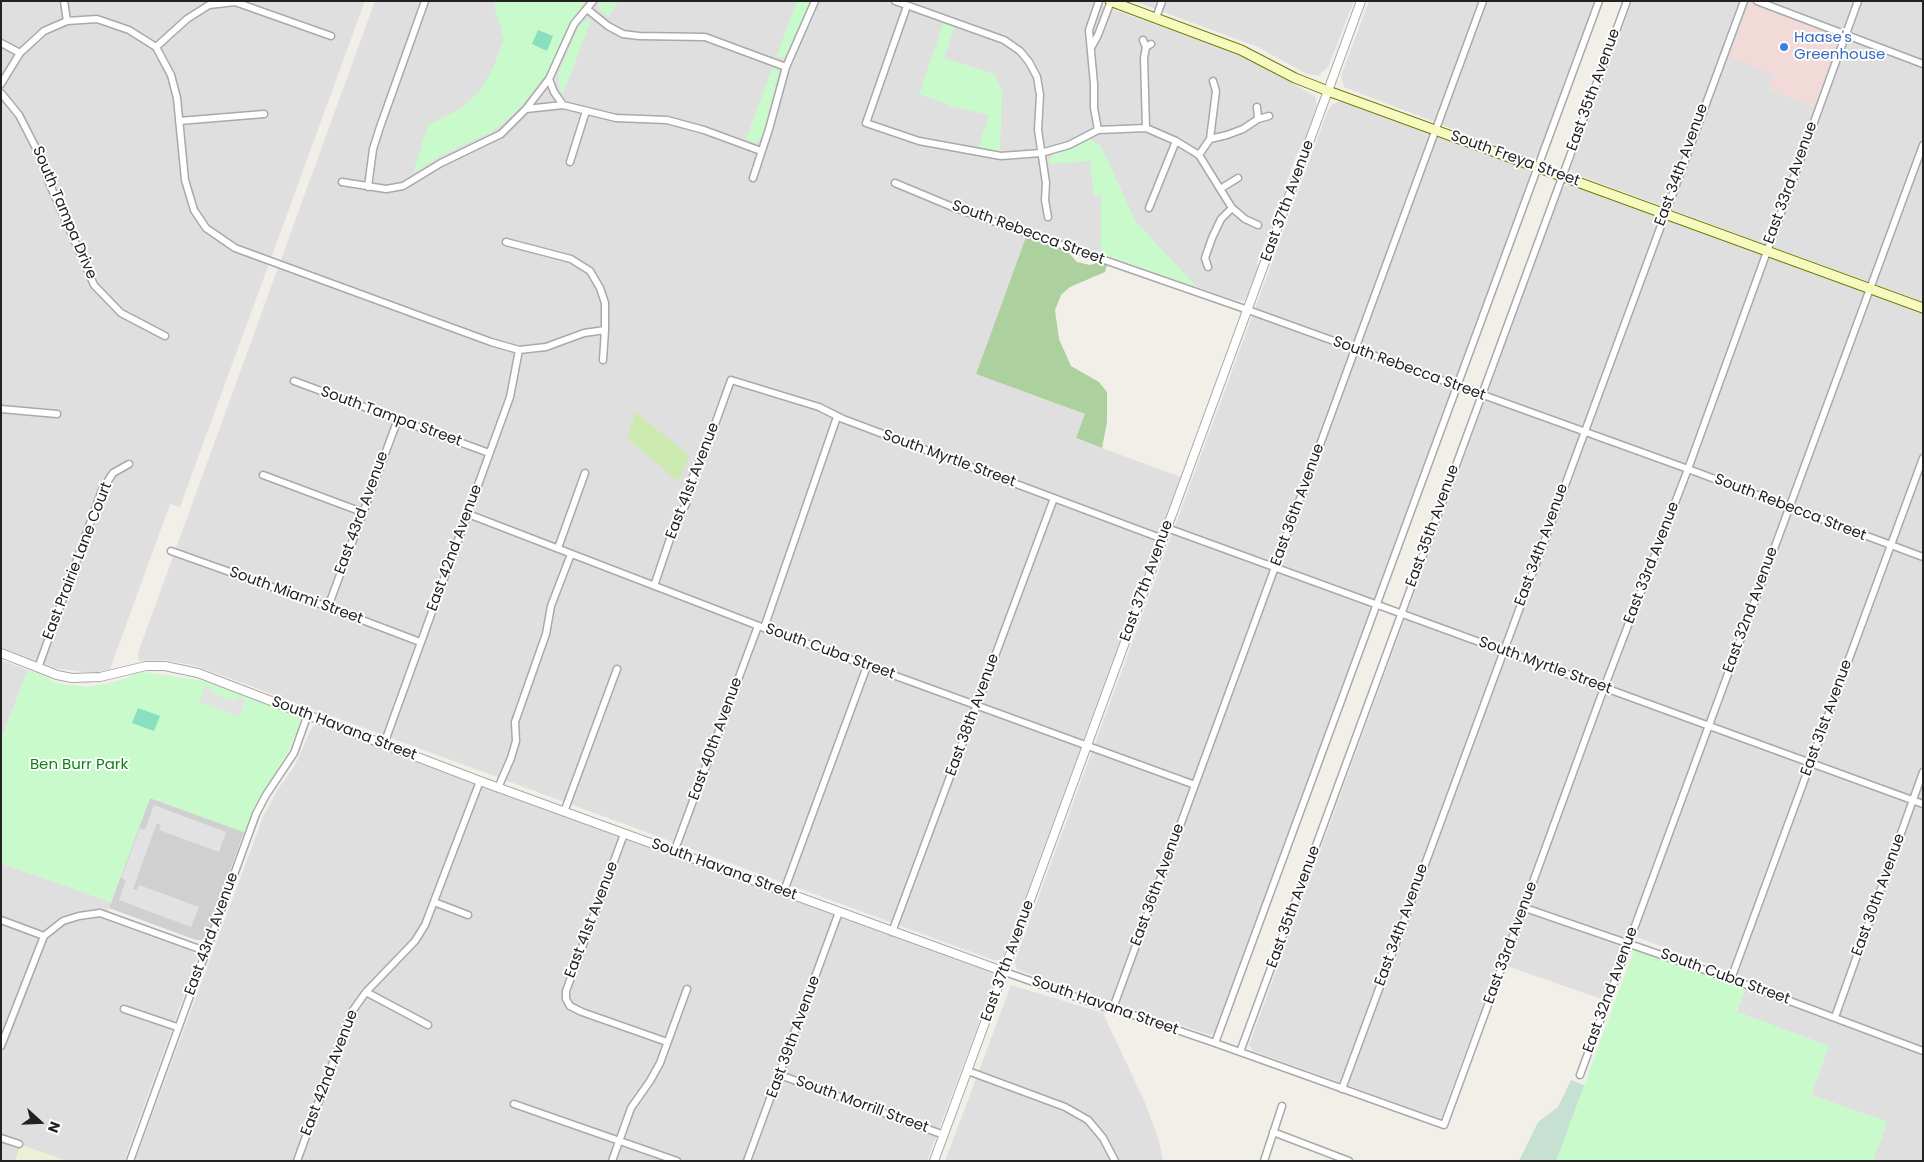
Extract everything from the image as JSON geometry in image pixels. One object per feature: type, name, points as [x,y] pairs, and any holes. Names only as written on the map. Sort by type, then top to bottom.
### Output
[{"type":"main road","name":"South Freya Street","points":[[1110,1],[1241,50],[1295,78],[1328,91],[1923,308]]},
{"type":"street","points":[[64,1],[67,21]]},
{"type":"street","points":[[368,187],[373,149],[425,1]]},
{"type":"street","points":[[342,182],[386,189],[403,186],[441,163],[501,134],[526,109],[549,80],[574,24],[593,1]]},
{"type":"street","points":[[752,178],[769,129],[786,67],[816,1]]},
{"type":"street","points":[[895,1],[1004,40],[1020,50],[1029,62],[1036,77],[1040,95],[1038,130],[1046,183],[1045,200],[1048,217]]},
{"type":"street","points":[[1098,130],[1094,108],[1094,84],[1089,30],[1099,1]]},
{"type":"street","points":[[1091,47],[1098,35],[1110,1]]},
{"type":"street","points":[[1156,18],[1162,1]]},
{"type":"street","name":"East 37th Avenue","points":[[934,1161],[1361,1]]},
{"type":"street","name":"East 36th Avenue","points":[[1112,1008],[1483,1]]},
{"type":"street","name":"East 35th Avenue","points":[[1215,1043],[1599,1]]},
{"type":"street","name":"East 35th Avenue","points":[[1240,1052],[1627,1]]},
{"type":"street","name":"East 34th Avenue","points":[[1342,1089],[1744,1]]},
{"type":"street","points":[[1757,1],[1923,64]]},
{"type":"street","name":"East 33rd Avenue","points":[[1444,1125],[1604,688],[1688,469],[1858,1]]},
{"type":"street","points":[[156,47],[187,20],[209,5],[235,2],[330,36]]},
{"type":"street","points":[[907,6],[866,123],[911,138],[1001,156],[1042,153],[1069,145],[1098,130],[1146,128],[1176,141],[1199,155],[1232,208],[1245,219],[1258,225]]},
{"type":"street","points":[[587,9],[608,26],[623,34],[705,37],[786,67]]},
{"type":"street","points":[[1,84],[20,53],[44,31],[67,21],[97,19],[130,30],[156,47],[171,75],[177,98],[185,180],[194,210],[206,228],[235,248],[491,342],[519,350],[546,347],[584,333],[605,330]]},
{"type":"street","points":[[1143,40],[1149,45],[1143,71],[1146,128]]},
{"type":"street","points":[[1,43],[20,53]]},
{"type":"street","points":[[549,80],[554,92],[563,105]]},
{"type":"street","points":[[1199,155],[1210,139],[1216,91],[1213,81]]},
{"type":"street","name":"South Tampa Drive","points":[[1,94],[19,115],[40,154],[50,184],[94,285],[121,313],[165,336]]},
{"type":"street","points":[[526,109],[563,105],[616,118],[667,120],[685,124],[761,151]]},
{"type":"street","points":[[1257,107],[1258,119]]},
{"type":"street","points":[[570,162],[586,111]]},
{"type":"street","points":[[178,121],[264,114]]},
{"type":"street","points":[[1210,139],[1243,129],[1258,119],[1269,116]]},
{"type":"street","points":[[1149,208],[1176,141]]},
{"type":"street","name":"East 32nd Avenue","points":[[1580,1075],[1868,289],[1923,145]]},
{"type":"street","points":[[1220,189],[1238,178]]},
{"type":"street","name":"South Rebecca Street","points":[[895,183],[964,211],[1248,310],[1481,396],[1688,469],[1923,557]]},
{"type":"street","points":[[1208,267],[1205,258],[1207,251],[1221,219],[1232,208]]},
{"type":"street","points":[[506,242],[571,259],[590,271],[600,288],[605,303],[604,360]]},
{"type":"street","name":"East 42nd Avenue","points":[[384,744],[510,397],[519,350]]},
{"type":"street","name":"East 41st Avenue","points":[[654,586],[673,530],[686,504],[689,486],[714,428],[728,386],[731,380],[735,380]]},
{"type":"street","name":"South Myrtle Street","points":[[735,380],[819,407],[837,417],[1163,539]]},
{"type":"street","name":"South Tampa Street","points":[[294,381],[489,453]]},
{"type":"street","points":[[1,409],[57,414]]},
{"type":"street","name":"East 40th Avenue","points":[[674,852],[761,627],[837,417]]},
{"type":"street","name":"East 43rd Avenue","points":[[328,606],[398,420]]},
{"type":"street","name":"East 31st Avenue","points":[[1731,979],[1923,458]]},
{"type":"street","name":"East Prairie Lane Court","points":[[38,668],[102,490],[112,473],[129,464]]},
{"type":"street","points":[[558,548],[585,473]]},
{"type":"street","points":[[263,476],[362,512]]},
{"type":"street","name":"East 38th Avenue","points":[[892,932],[1054,498]]},
{"type":"street","name":"South Cuba Street","points":[[468,514],[761,627],[977,704],[1195,785]]},
{"type":"street","name":"South Myrtle Street","points":[[1167,528],[1923,804]]},
{"type":"street","name":"South Miami Street","points":[[171,551],[328,606],[420,642]]},
{"type":"street","points":[[498,788],[516,741],[515,722],[546,634],[551,606],[571,554]]},
{"type":"street","name":"South Havana Street","points":[[1,654],[64,676],[90,678],[146,666],[178,668],[198,673],[498,788],[892,932],[1107,1008],[1112,1008],[1215,1043],[1444,1125]]},
{"type":"street","points":[[784,892],[867,666]]},
{"type":"street","points":[[564,812],[616,669]]},
{"type":"street","name":"East 43rd Avenue","points":[[130,1161],[177,1027],[256,814],[266,795],[294,753],[308,714]]},
{"type":"street","name":"East 30th Avenue","points":[[1835,1017],[1923,772]]},
{"type":"street","name":"East 42nd Avenue","points":[[297,1161],[351,1013],[366,992],[415,940],[425,925],[480,781]]},
{"type":"street","name":"East 41st Avenue","points":[[624,834],[566,991],[566,999],[570,1006],[582,1012],[667,1042]]},
{"type":"street","points":[[434,902],[468,915]]},
{"type":"street","name":"South Cuba Street","points":[[1525,908],[1628,942],[1923,1050]]},
{"type":"street","name":"East 39th Avenue","points":[[748,1161],[839,912]]},
{"type":"street","points":[[1,1046],[4,1033],[44,936],[63,921],[79,916],[100,913],[205,951]]},
{"type":"street","points":[[1,920],[44,936]]},
{"type":"street","points":[[612,1161],[631,1108],[660,1063],[688,989]]},
{"type":"street","points":[[366,992],[428,1025]]},
{"type":"street","points":[[124,1009],[177,1027]]},
{"type":"street","points":[[968,1070],[1065,1107],[1088,1120],[1103,1138],[1115,1161]]},
{"type":"street","name":"South Morrill Street","points":[[780,1075],[944,1135]]},
{"type":"street","points":[[514,1104],[677,1161]]},
{"type":"street","points":[[1264,1161],[1282,1106]]},
{"type":"street","points":[[1273,1132],[1349,1161]]},
{"type":"street","points":[[1,1138],[19,1144]]},
{"type":"shaded area","points":[[1,1],[365,1],[180,507],[170,504],[110,669],[98,672],[53,668],[1,647]]},
{"type":"shaded area","points":[[375,1],[1090,1],[1239,55],[1315,96],[1317,106],[1302,149],[1297,154],[1286,183],[1287,189],[1270,235],[1265,240],[1257,263],[1258,269],[1244,301],[1234,300],[1029,229],[976,374],[1085,414],[1077,439],[1181,477],[1001,960],[993,960],[196,666],[166,660],[139,661],[138,653]]},
{"type":"shaded area","points":[[1134,1],[1354,1],[1328,67],[1318,76],[1305,73],[1258,47]]},
{"type":"shaded area","points":[[1369,1],[1596,1],[1538,156],[1531,159],[1344,87],[1341,76]]},
{"type":"shaded area","points":[[1632,1],[1923,1],[1923,302],[1572,173],[1570,169]],"holes":[[[1775,74],[1814,106],[1769,89]]]},
{"type":"shaded area","name":"Haase's Greenhouse","points":[[1749,3],[1840,37],[1814,106],[1769,89],[1774,74],[1729,57]]},
{"type":"shaded area","points":[[1337,102],[1342,102],[1527,168],[1531,176],[1217,1031],[1210,1035],[1020,971],[1016,968],[1015,961],[1328,110]]},
{"type":"shaded area","points":[[1572,185],[1923,313],[1923,1161],[1873,1161],[1887,1122],[1811,1095],[1829,1046],[1737,1012],[1749,979],[1626,933],[1602,999],[1498,963],[1441,1119],[1253,1051],[1249,1045],[1562,189],[1565,186]]},
{"type":"shaded area","points":[[1,660],[28,670],[1,739]]},
{"type":"shaded area","points":[[205,686],[210,688],[213,693],[235,701],[238,697],[245,700],[239,717],[199,702]]},
{"type":"shaded area","points":[[317,724],[990,971],[995,977],[995,981],[927,1161],[135,1161],[263,817],[278,789],[295,765],[312,727]]},
{"type":"shaded area","points":[[150,798],[244,832],[207,935],[202,940],[196,940],[109,908]]},
{"type":"shaded area","points":[[154,805],[226,832],[219,852],[159,830],[161,825],[157,823],[133,889],[137,890],[139,885],[199,907],[191,927],[119,900],[126,880],[121,878],[140,828],[145,830]]},
{"type":"shaded area","points":[[1,863],[111,902],[105,920],[191,951],[197,956],[124,1161],[67,1161],[21,1145],[15,1161],[1,1161]]},
{"type":"shaded area","points":[[1011,985],[1103,1013],[1146,1105],[1159,1141],[1163,1161],[945,1161]]},
{"type":"green space","points":[[495,1],[586,1],[571,21],[557,56],[547,73],[521,107],[491,132],[439,157],[413,173],[428,125],[460,109],[481,90],[494,66],[504,39],[495,10]]},
{"type":"green space","points":[[600,1],[619,1],[608,17],[598,8]]},
{"type":"green space","points":[[797,1],[811,1],[787,54],[784,57],[776,57]]},
{"type":"green space","points":[[587,19],[591,20],[563,94],[559,88],[558,74],[579,26]]},
{"type":"green space","points":[[944,22],[955,26],[944,58],[994,74],[1002,91],[1000,151],[978,148],[989,115],[954,107],[919,94]]},
{"type":"green space","points":[[538,30],[553,36],[547,51],[532,44]]},
{"type":"green space","points":[[773,66],[777,68],[779,73],[762,137],[757,142],[753,142],[746,139]]},
{"type":"green space","points":[[1089,139],[1101,146],[1136,222],[1197,287],[1101,253],[1101,195],[1094,196],[1090,161],[1049,164],[1049,160],[1055,151]]},
{"type":"green space","points":[[1026,237],[1067,251],[1077,262],[1090,265],[1100,262],[1107,265],[1105,272],[1070,287],[1061,295],[1055,310],[1059,339],[1071,366],[1099,382],[1107,392],[1107,422],[1102,448],[1076,438],[1085,414],[976,374]]},
{"type":"green space","points":[[636,412],[690,456],[678,481],[627,438]]},
{"type":"green space","name":"Ben Burr Park","points":[[28,670],[49,678],[55,683],[87,687],[111,683],[127,678],[132,674],[144,672],[203,681],[299,716],[300,724],[289,750],[255,805],[244,832],[150,798],[111,902],[1,863],[1,739]]},
{"type":"green space","points":[[138,708],[160,716],[154,731],[132,723]]},
{"type":"green space","points":[[1634,950],[1745,989],[1737,1012],[1829,1046],[1811,1095],[1887,1122],[1873,1161],[1556,1161]]},
{"type":"green space","points":[[1571,1080],[1584,1085],[1636,1161],[1519,1161],[1538,1122],[1558,1107]]},
{"type":"green space","points":[[21,1145],[67,1161],[15,1161]]},
{"type":"place","name":"Haase's Greenhouse","points":[[1784,47]]}]
